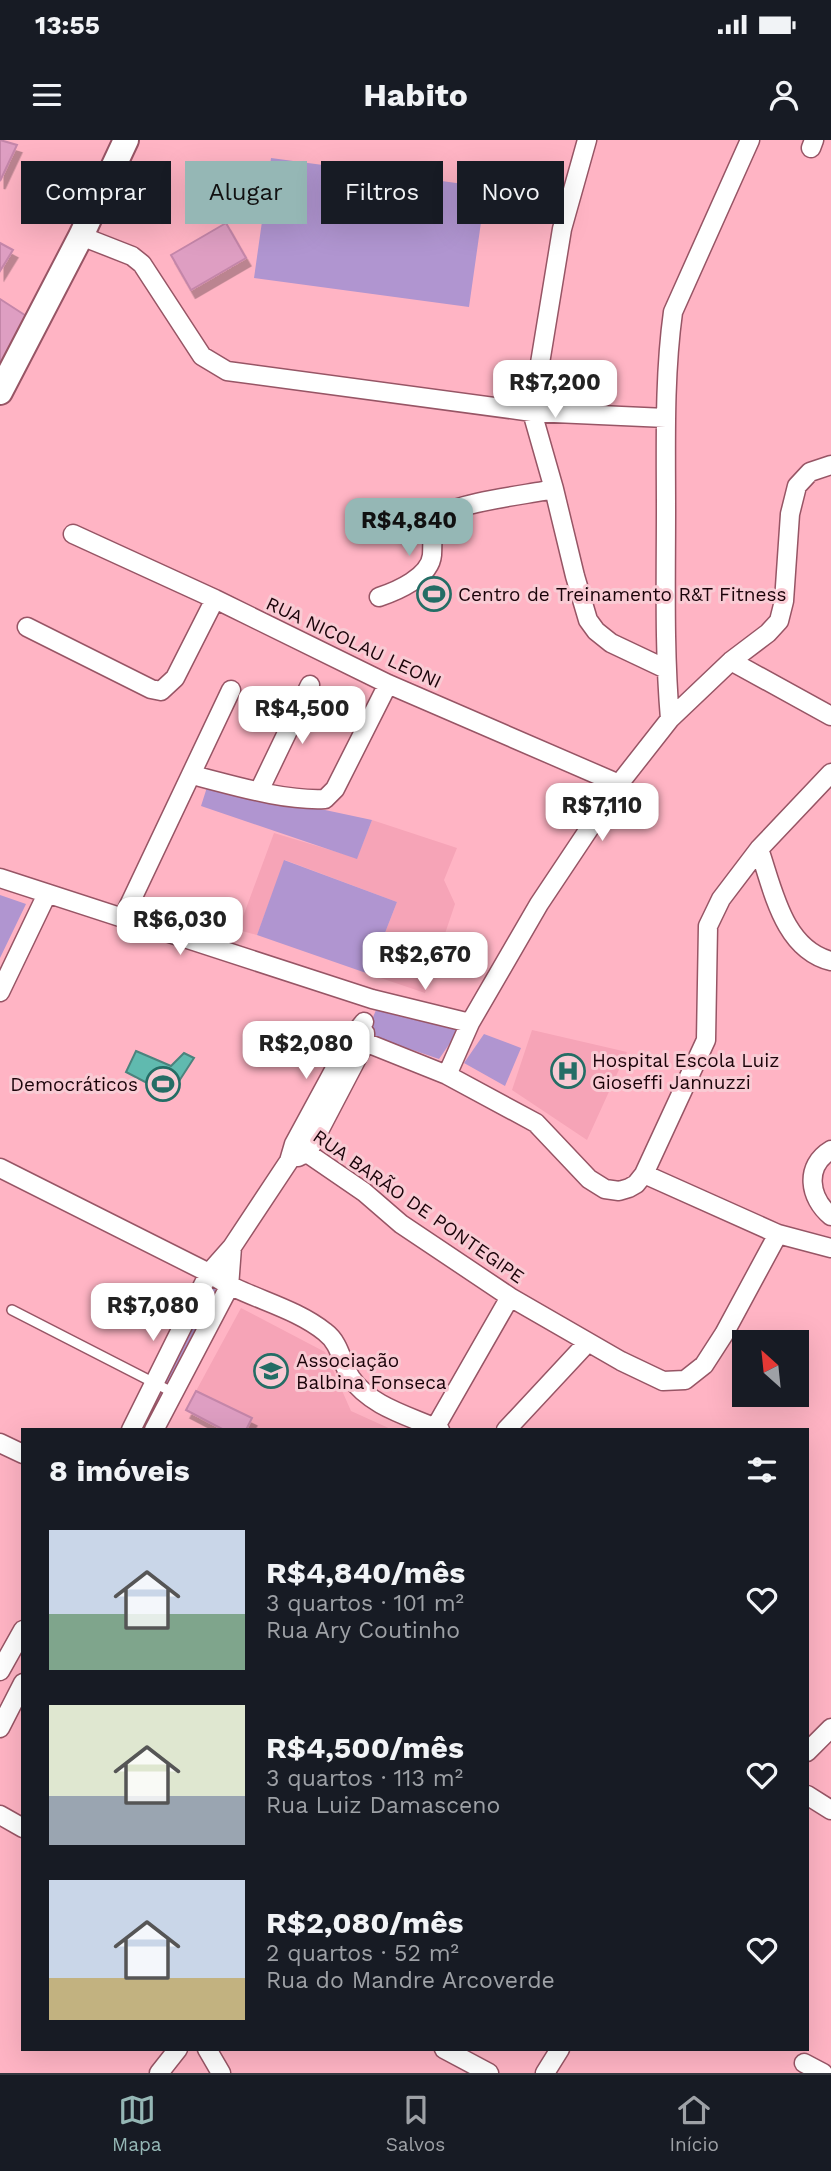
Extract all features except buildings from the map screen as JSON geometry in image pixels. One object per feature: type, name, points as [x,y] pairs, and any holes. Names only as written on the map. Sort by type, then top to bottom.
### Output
[{"type":"street","points":[[0,392],[81,236],[127,140]]},
{"type":"street","points":[[670,719],[666,669],[666,418],[669,339],[673,312],[750,140]]},
{"type":"street","points":[[583,141],[562,229],[532,412],[588,620],[596,631],[611,643],[666,669]]},
{"type":"street","points":[[81,236],[132,256],[142,264],[202,356],[227,371],[532,412],[666,418]]},
{"type":"street","points":[[447,1075],[470,1023],[539,904],[619,784],[670,719],[731,661],[768,633],[779,621],[784,601],[790,514],[797,486],[810,472],[831,465]]},
{"type":"street","points":[[379,597],[406,584],[430,564],[431,540],[436,523],[445,513],[466,506],[554,489]]},
{"type":"street","name":"RUA NICOLAU LEONI","points":[[73,534],[215,599],[388,684],[619,784]]},
{"type":"street","points":[[27,627],[151,689],[161,691],[175,678],[215,599]]},
{"type":"street","points":[[731,661],[831,716]]},
{"type":"street","points":[[192,775],[259,791],[313,800],[324,799],[335,789],[388,684]]},
{"type":"street","points":[[259,791],[310,685]]},
{"type":"street","points":[[123,918],[231,690]]},
{"type":"street","points":[[358,1040],[447,1075],[536,1123],[589,1179],[605,1189],[619,1191],[629,1188],[644,1174],[706,1040],[708,926],[722,899],[759,849],[831,773]]},
{"type":"street","points":[[759,849],[786,926],[806,947],[823,959],[831,961]]},
{"type":"street","points":[[0,878],[372,999],[470,1023]]},
{"type":"street","points":[[0,992],[47,894]]},
{"type":"street","points":[[132,1428],[209,1273],[232,1247],[297,1152],[358,1040],[372,999]]},
{"type":"street","points":[[831,1150],[818,1161],[812,1185],[821,1208],[831,1216]]},
{"type":"street","name":"RUA BARÃO DE PONTEGIPE","points":[[297,1152],[364,1192],[401,1224],[510,1297],[663,1381],[684,1380],[704,1365],[724,1334],[778,1234]]},
{"type":"street","points":[[0,1168],[209,1273],[229,1287],[300,1317],[325,1331],[339,1347],[350,1377],[363,1391],[380,1403],[436,1428]]},
{"type":"street","points":[[644,1174],[778,1234],[829,1243]]},
{"type":"street","points":[[155,1428],[229,1287],[232,1247]]},
{"type":"street","points":[[439,1428],[510,1297]]},
{"type":"street","points":[[508,1428],[588,1342]]},
{"type":"street","points":[[0,1443],[21,1453]]},
{"type":"street","points":[[0,1671],[21,1634]]},
{"type":"street","points":[[0,1728],[21,1687]]},
{"type":"street","points":[[809,1750],[831,1728]]},
{"type":"street","points":[[809,1797],[831,1810]]},
{"type":"street","points":[[0,1815],[21,1827]]},
{"type":"street","points":[[159,2073],[176,2051]]},
{"type":"street","points":[[208,2051],[221,2073]]},
{"type":"street","points":[[448,2051],[489,2073]]},
{"type":"street","points":[[545,2073],[559,2051]]},
{"type":"street","points":[[804,2063],[823,2073]]},
{"type":"lane","points":[[12,1310],[174,1392]]},
{"type":"shaded area","points":[[271,158],[293,161],[271,161]]},
{"type":"shaded area","points":[[307,163],[321,165],[321,224],[443,224],[443,181],[457,183],[457,224],[481,224],[469,307],[254,278],[262,224],[307,224]]},
{"type":"shaded area","points":[[209,781],[372,820],[357,859],[201,806]]},
{"type":"shaded area","points":[[372,820],[457,848],[444,880],[455,904],[425,993],[369,974],[397,902],[285,860],[257,935],[238,930],[274,833],[357,858]]},
{"type":"shaded area","points":[[284,860],[397,902],[369,974],[257,935]]},
{"type":"shaded area","points":[[0,895],[26,904],[0,958]]},
{"type":"shaded area","points":[[376,1010],[462,1026],[439,1059],[366,1034]]},
{"type":"shaded area","name":"Hospital Escola Luiz Gioseffi Jannuzzi","points":[[532,1030],[627,1052],[587,1140],[512,1090]]},
{"type":"shaded area","points":[[484,1034],[521,1048],[505,1086],[464,1063]]},
{"type":"shaded area","points":[[210,1277],[219,1283],[145,1428],[135,1428]]},
{"type":"shaded area","name":"Associação Balbina Fonseca","points":[[241,1308],[325,1352],[351,1411],[389,1428],[247,1428],[252,1418],[196,1391]]},
{"type":"water","name":"Democráticos","points":[[136,1051],[171,1066],[184,1053],[194,1058],[170,1095],[126,1072]]},
{"type":"place","name":"Centro de Treinamento R&T Fitness","points":[[434,594]]},
{"type":"place","name":"Hospital Escola Luiz Gioseffi Jannuzzi","points":[[568,1071]]},
{"type":"place","name":"Democráticos","points":[[163,1084]]},
{"type":"place","name":"Associação Balbina Fonseca","points":[[271,1371]]}]
